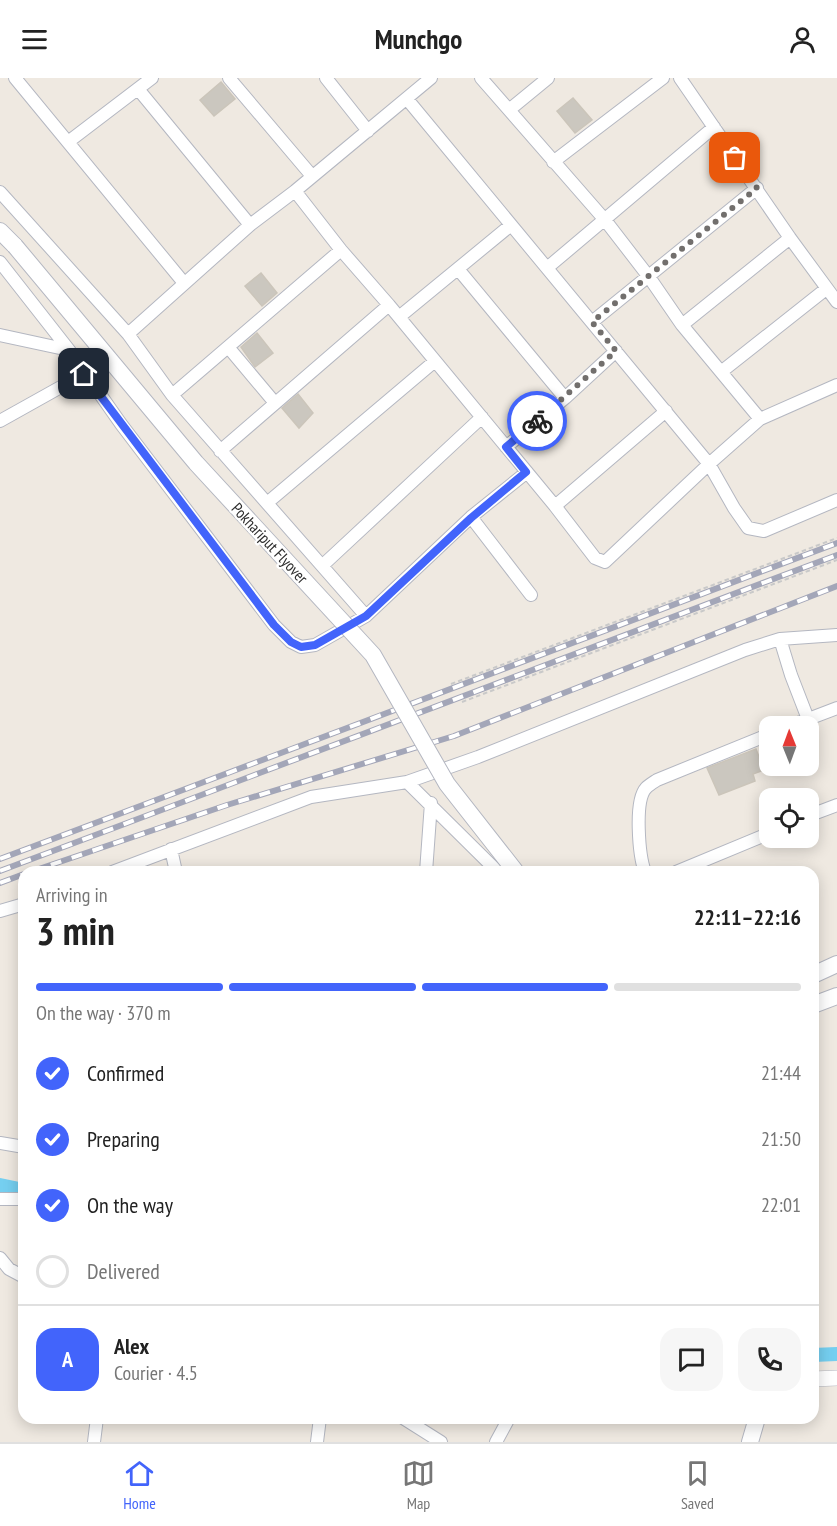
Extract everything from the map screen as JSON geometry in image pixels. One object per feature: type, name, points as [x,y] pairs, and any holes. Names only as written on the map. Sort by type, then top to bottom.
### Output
[{"type":"main road","name":"Pokhariput Flyover","points":[[0,231],[196,463],[373,655],[447,784],[511,866]]},
{"type":"main road","points":[[819,972],[837,964]]},
{"type":"main road","points":[[819,1003],[837,996]]},
{"type":"main road","points":[[750,1442],[756,1424]]},
{"type":"street","points":[[15,78],[184,283]]},
{"type":"street","points":[[68,142],[152,78]]},
{"type":"street","points":[[230,78],[312,176]]},
{"type":"street","points":[[326,78],[368,131]]},
{"type":"street","points":[[481,78],[605,220],[682,325],[760,419]]},
{"type":"street","points":[[509,110],[548,78]]},
{"type":"street","points":[[553,162],[663,78]]},
{"type":"street","points":[[680,78],[837,302]]},
{"type":"street","points":[[128,334],[250,225],[407,99],[425,80]]},
{"type":"street","points":[[138,90],[250,225]]},
{"type":"street","points":[[407,99],[709,464],[748,528],[764,531],[837,500]]},
{"type":"street","points":[[548,268],[714,127]]},
{"type":"street","points":[[592,322],[757,188]]},
{"type":"street","points":[[295,191],[341,250],[555,506],[595,558],[605,562],[760,419],[837,385]]},
{"type":"street","points":[[0,192],[128,334],[172,395],[366,616]]},
{"type":"street","points":[[399,317],[511,225]]},
{"type":"street","points":[[682,325],[790,238]]},
{"type":"street","points":[[172,395],[341,250]]},
{"type":"street","points":[[0,262],[69,350],[84,374],[274,625],[291,642],[301,647],[315,645],[366,616],[471,518],[526,472]]},
{"type":"street","points":[[458,269],[566,398]]},
{"type":"street","points":[[721,372],[826,289]]},
{"type":"street","points":[[220,450],[389,305]]},
{"type":"street","points":[[0,335],[69,350]]},
{"type":"street","points":[[228,347],[275,402]]},
{"type":"street","points":[[506,447],[566,398],[616,351]]},
{"type":"street","points":[[267,503],[435,361]]},
{"type":"street","points":[[0,421],[84,374]]},
{"type":"street","points":[[555,506],[666,411]]},
{"type":"street","points":[[323,565],[482,417]]},
{"type":"street","points":[[471,518],[531,595]]},
{"type":"street","points":[[127,866],[311,797],[408,782],[478,757],[745,650],[780,639],[837,635]]},
{"type":"street","points":[[780,639],[790,675],[807,716]]},
{"type":"street","points":[[814,716],[837,708]]},
{"type":"street","points":[[644,866],[639,817],[640,800],[645,789],[657,780],[759,738]]},
{"type":"street","points":[[408,782],[492,866]]},
{"type":"street","points":[[426,866],[431,803]]},
{"type":"street","points":[[819,812],[837,805]]},
{"type":"street","points":[[690,866],[759,838]]},
{"type":"street","points":[[171,849],[175,866]]},
{"type":"street","points":[[0,911],[18,906]]},
{"type":"street","points":[[0,1143],[18,1146]]},
{"type":"street","points":[[0,1198],[18,1199]]},
{"type":"street","points":[[0,1258],[9,1269],[18,1274]]},
{"type":"street","points":[[819,1379],[837,1378]]},
{"type":"street","points":[[94,1442],[96,1424]]},
{"type":"street","points":[[317,1442],[319,1424]]},
{"type":"street","points":[[412,1424],[441,1442]]},
{"type":"street","points":[[496,1442],[506,1424]]},
{"type":"path","points":[[451,684],[837,538]]},
{"type":"path","points":[[462,702],[837,560]]},
{"type":"building","points":[[221,82],[235,99],[214,116],[200,100]]},
{"type":"building","points":[[573,98],[592,120],[575,133],[557,111]]},
{"type":"building","points":[[261,273],[277,293],[262,306],[245,286]]},
{"type":"building","points":[[257,333],[273,353],[255,367],[241,347]]},
{"type":"building","points":[[298,394],[313,413],[299,428],[282,408]]},
{"type":"building","points":[[756,749],[759,757],[759,772],[753,774],[755,781],[719,795],[707,768]]},
{"type":"waterway","points":[[0,1185],[18,1189]]},
{"type":"waterway","points":[[819,1355],[837,1354]]},
{"type":"railway","points":[[0,859],[837,543]]},
{"type":"railway","points":[[0,871],[837,555]]},
{"type":"railway","points":[[48,866],[227,805],[454,736],[837,586]]},
{"type":"railway","points":[[0,883],[18,876]]},
{"type":"way so far","points":[[537,421],[566,398],[616,351],[592,322],[757,188],[735,158]]},
{"type":"route","points":[[84,374],[274,625],[291,642],[301,647],[315,645],[366,616],[471,518],[526,472],[506,447],[537,421]]}]
